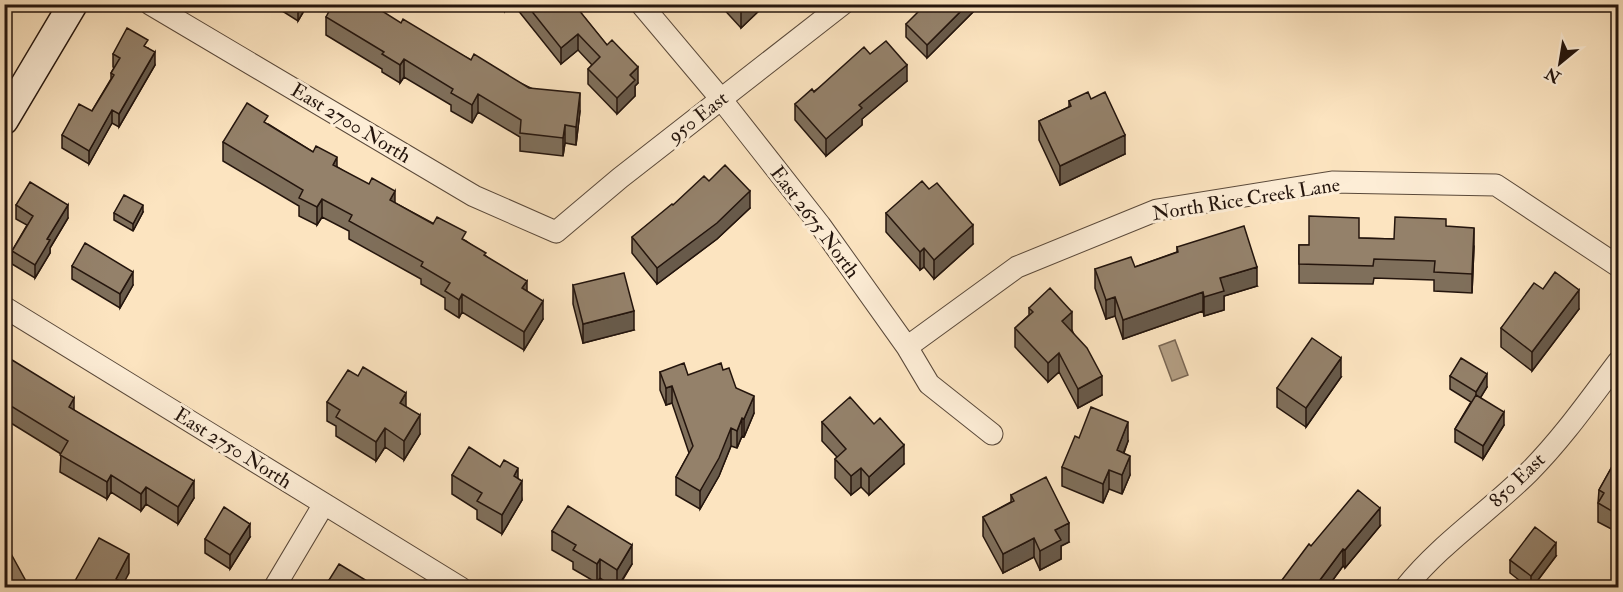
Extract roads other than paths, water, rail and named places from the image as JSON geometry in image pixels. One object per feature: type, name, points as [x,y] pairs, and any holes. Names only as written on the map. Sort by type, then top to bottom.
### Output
[{"type":"main road","points":[[4,120],[73,4]]},
{"type":"street","name":"East 2700 North","points":[[150,4],[474,196],[556,232]]},
{"type":"street","name":"East 2675 North","points":[[641,4],[820,225],[906,347],[929,384],[992,434]]},
{"type":"street","name":"950 East","points":[[556,232],[720,99],[843,4]]},
{"type":"street","name":"North Rice Creek Lane","points":[[906,347],[1017,267],[1157,210],[1332,182],[1496,185],[1618,266]]},
{"type":"street","name":"East 2750 North","points":[[4,307],[461,588]]},
{"type":"street","name":"850 East","points":[[1405,588],[1422,567],[1529,472],[1618,362]]},
{"type":"street","points":[[274,588],[324,504]]}]
